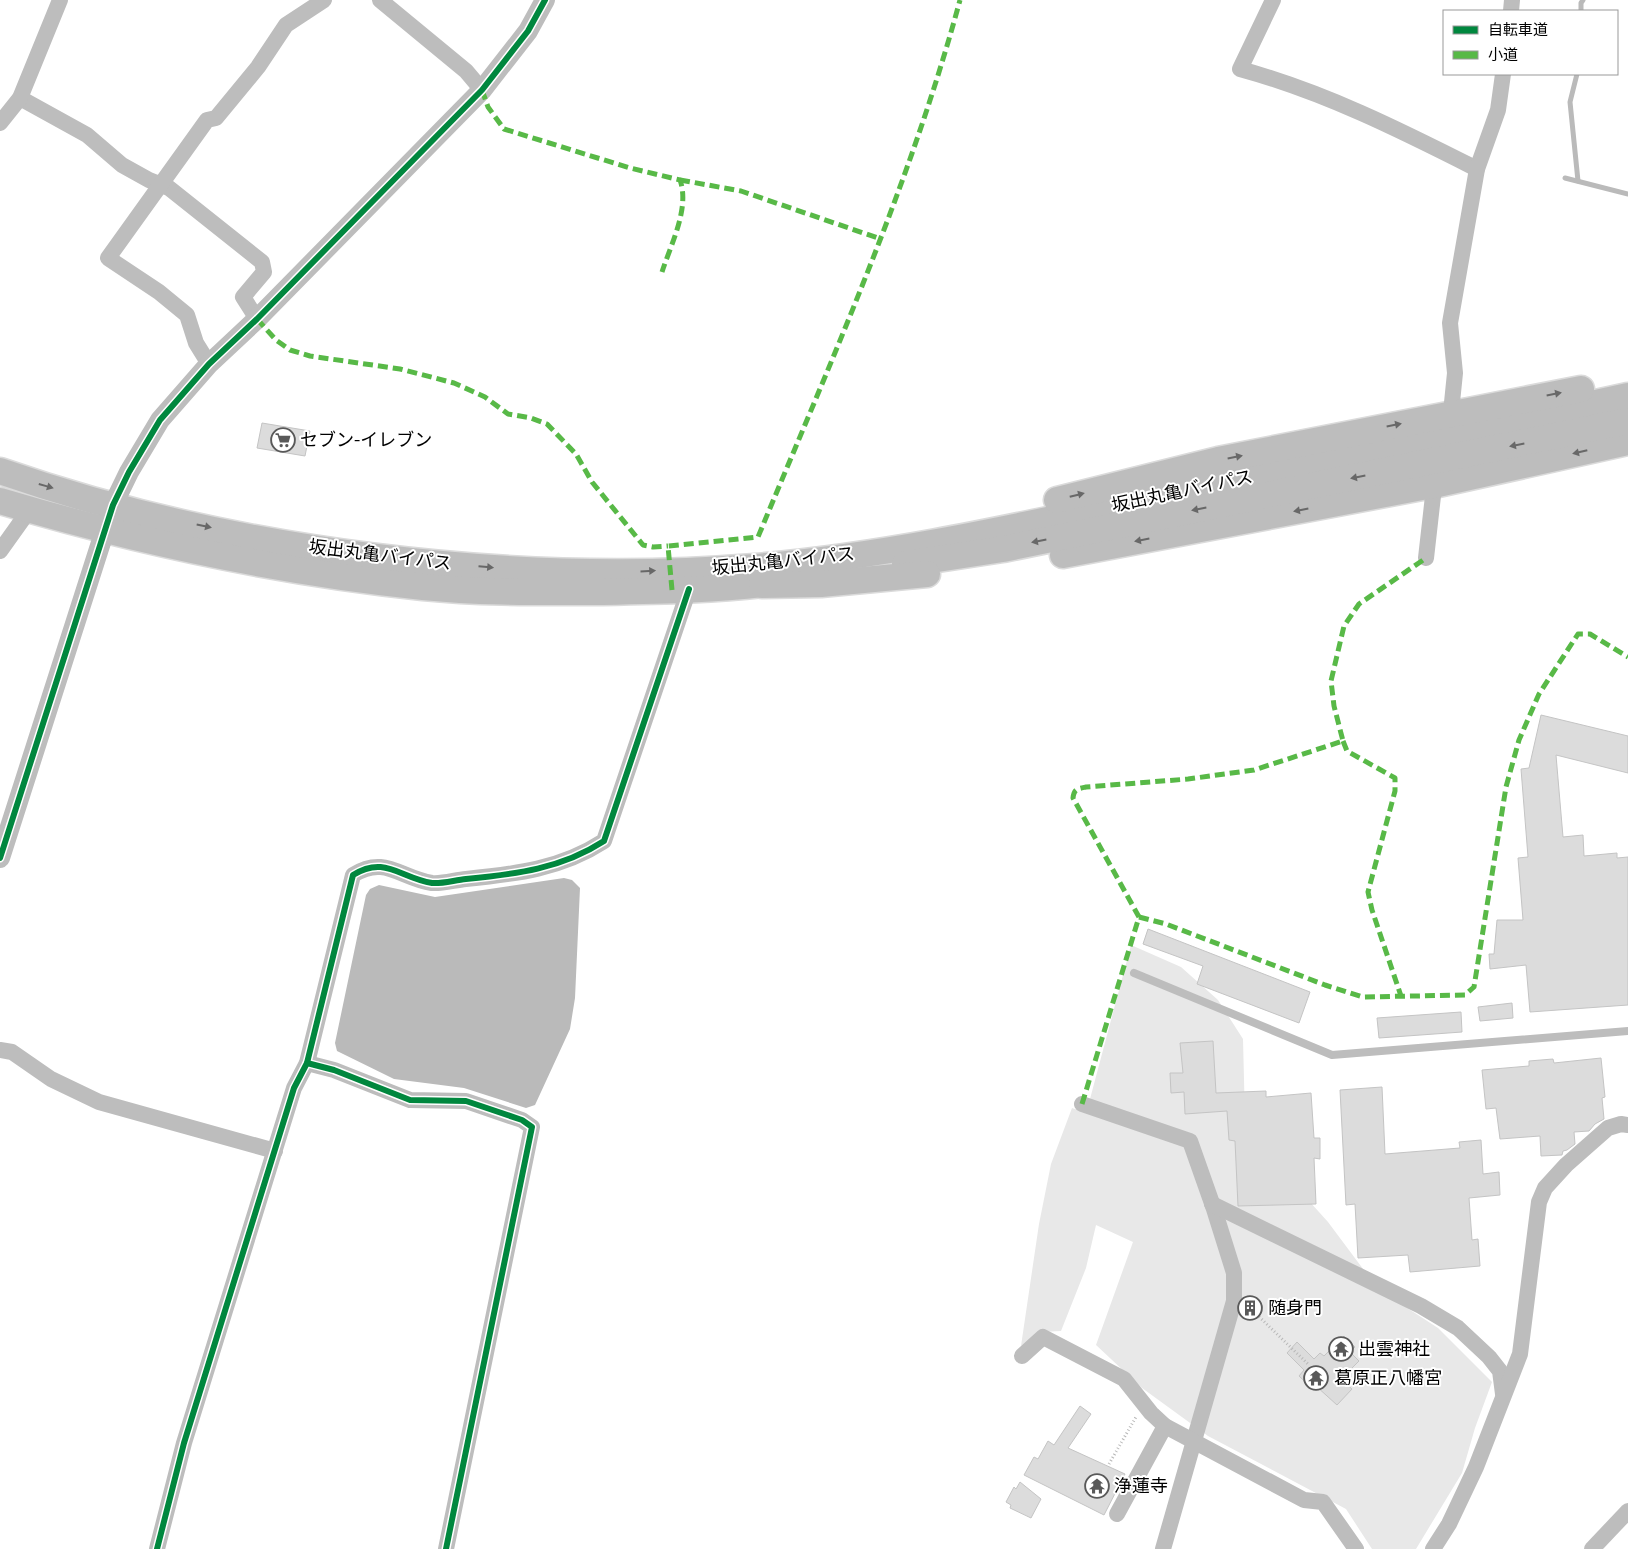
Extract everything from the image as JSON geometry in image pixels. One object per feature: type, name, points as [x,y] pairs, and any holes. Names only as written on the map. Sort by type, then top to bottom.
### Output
[{"type":"highway","points":[[843,556],[1218,460],[1452,418],[1628,380]]},
{"type":"highway","points":[[1564,423],[1628,396]]},
{"type":"highway","points":[[1564,423],[1628,421]]},
{"type":"highway","name":"坂出丸亀バイパス","points":[[0,471],[113,506],[239,534],[313,547],[507,570],[628,572],[756,567],[843,556],[999,530],[1564,423]]},
{"type":"highway","name":"坂出丸亀バイパス","points":[[0,500],[105,530],[308,572],[425,587],[519,592],[689,589],[759,585],[1003,549],[1564,423]]},
{"type":"highway","points":[[759,585],[822,584],[877,580],[1036,560],[1628,442]]},
{"type":"street","points":[[0,123],[20,98],[60,0]]},
{"type":"street","points":[[210,364],[196,343],[187,315],[159,292],[108,258],[158,192],[160,185],[207,120],[216,118],[247,81],[286,25],[324,0]]},
{"type":"street","points":[[380,0],[466,71],[482,90]]},
{"type":"street","points":[[0,858],[113,506],[129,472],[160,420],[210,364],[257,319],[482,90],[528,31],[545,0]]},
{"type":"street","points":[[1273,0],[1240,69],[1287,82],[1380,120],[1477,169]]},
{"type":"street","points":[[1452,418],[1455,373],[1450,323],[1477,169],[1498,110],[1503,75]]},
{"type":"street","points":[[20,98],[87,134],[122,165],[169,188],[262,262],[264,272],[243,297],[257,319]]},
{"type":"street","points":[[1426,558],[1433,496],[1438,481]]},
{"type":"street","points":[[0,552],[30,509]]},
{"type":"street","points":[[157,1549],[184,1443],[274,1151],[294,1088],[307,1063],[353,875],[365,867],[377,865],[433,883],[480,878],[568,861],[582,856],[604,841],[689,589]]},
{"type":"street","points":[[0,1050],[12,1052],[51,1079],[99,1102],[274,1151]]},
{"type":"street","points":[[307,1063],[334,1070],[410,1100],[466,1101],[522,1120],[532,1127],[446,1549]]},
{"type":"street","points":[[1082,1104],[1190,1141],[1234,1273],[1234,1300],[1163,1549]]},
{"type":"street","points":[[1432,1549],[1449,1524],[1476,1467],[1520,1354],[1539,1202],[1545,1188],[1608,1128],[1628,1124]]},
{"type":"street","points":[[1212,1204],[1421,1306],[1458,1328],[1489,1357],[1500,1371],[1504,1396]]},
{"type":"street","points":[[1022,1356],[1043,1337],[1124,1379],[1165,1426],[1304,1500],[1323,1502],[1356,1549]]},
{"type":"street","points":[[1117,1514],[1165,1426]]},
{"type":"street","points":[[1592,1549],[1628,1511]]},
{"type":"lane","points":[[1134,973],[1332,1055],[1628,1031]]},
{"type":"path","points":[[1234,1293],[1309,1364]]},
{"type":"path","points":[[1109,1464],[1144,1404]]},
{"type":"shaded area","points":[[564,878],[572,880],[580,888],[575,998],[570,1029],[535,1105],[526,1108],[464,1088],[394,1079],[337,1051],[335,1043],[366,895],[370,889],[379,885],[435,897]]},
{"type":"shaded area","points":[[1131,945],[1181,967],[1218,1000],[1243,1039],[1245,1120],[1273,1161],[1328,1222],[1378,1289],[1438,1328],[1492,1382],[1475,1428],[1462,1473],[1416,1549],[1372,1549],[1346,1509],[1208,1436],[1142,1388],[1096,1345],[1133,1242],[1096,1225],[1086,1268],[1061,1331],[1041,1332],[1021,1346],[1039,1224],[1051,1164],[1072,1108],[1178,1144],[1090,1099]]},
{"type":"building","name":"セブン-イレブン","points":[[262,423],[310,431],[305,456],[257,448]]},
{"type":"building","points":[[1541,715],[1628,736],[1628,773],[1556,755],[1563,837],[1583,835],[1584,856],[1617,853],[1617,858],[1628,857],[1628,1005],[1530,1012],[1526,965],[1490,969],[1489,954],[1494,954],[1497,920],[1523,920],[1518,858],[1528,857],[1521,769],[1529,768]]},
{"type":"building","points":[[1148,929],[1310,992],[1299,1023],[1197,984],[1203,966],[1143,944]]},
{"type":"building","points":[[1512,1003],[1513,1018],[1480,1021],[1478,1007]]},
{"type":"building","points":[[1461,1012],[1462,1032],[1379,1038],[1377,1018]]},
{"type":"building","points":[[1213,1041],[1216,1093],[1266,1091],[1266,1097],[1311,1093],[1314,1138],[1320,1138],[1320,1159],[1314,1158],[1316,1204],[1238,1206],[1235,1141],[1229,1140],[1227,1111],[1185,1114],[1184,1092],[1171,1093],[1170,1073],[1183,1073],[1180,1043]]},
{"type":"building","points":[[1601,1058],[1605,1097],[1602,1098],[1604,1119],[1595,1124],[1589,1131],[1574,1132],[1575,1144],[1563,1151],[1562,1155],[1541,1156],[1540,1136],[1500,1139],[1496,1108],[1486,1109],[1482,1070],[1529,1066],[1529,1061],[1553,1059],[1554,1063]]},
{"type":"building","points":[[1382,1087],[1385,1154],[1460,1148],[1459,1142],[1481,1140],[1483,1174],[1499,1172],[1500,1195],[1469,1198],[1472,1240],[1478,1239],[1480,1266],[1410,1272],[1408,1255],[1358,1258],[1355,1204],[1346,1205],[1340,1090]]},
{"type":"building","name":"随身門","points":[[1252,1296],[1261,1305],[1247,1320],[1241,1314],[1243,1305]]},
{"type":"building","points":[[1344,1336],[1355,1347],[1350,1352],[1359,1361],[1341,1379],[1352,1389],[1337,1405],[1316,1386],[1313,1389],[1299,1376],[1304,1370],[1287,1353],[1297,1342],[1314,1359],[1320,1353],[1324,1356]]},
{"type":"building","points":[[1080,1406],[1091,1414],[1068,1448],[1125,1474],[1104,1515],[1024,1475],[1034,1457],[1038,1459],[1048,1441],[1054,1445]]},
{"type":"building","points":[[1020,1482],[1041,1499],[1031,1518],[1010,1508],[1011,1505],[1006,1502],[1014,1487],[1016,1489]]},
{"type":"waterway","points":[[1581,10],[1583,0]]},
{"type":"waterway","points":[[1577,75],[1570,102],[1578,181]]},
{"type":"waterway","points":[[1565,178],[1628,194]]},
{"type":"marked path","points":[[672,590],[668,546],[758,537],[868,272],[918,137],[960,0]]},
{"type":"marked path","points":[[482,90],[488,107],[504,129],[630,168],[680,180],[683,202],[681,214],[662,272]]},
{"type":"marked path","points":[[680,180],[741,191],[881,239]]},
{"type":"marked path","points":[[257,319],[276,340],[290,350],[310,356],[400,369],[454,383],[485,397],[508,414],[531,418],[547,424],[576,454],[592,482],[643,545],[653,547],[668,546]]},
{"type":"marked path","points":[[1082,1104],[1139,917],[1073,798],[1075,791],[1086,787],[1188,779],[1254,770],[1343,741],[1334,706],[1331,681],[1344,626],[1359,604],[1426,558]]},
{"type":"marked path","points":[[1139,917],[1166,924],[1325,985],[1363,997],[1465,995],[1474,987],[1506,787],[1519,740],[1539,694],[1578,634],[1590,634],[1628,657]]},
{"type":"marked path","points":[[1343,741],[1347,751],[1395,778],[1395,791],[1368,892],[1372,910],[1401,996]]},
{"type":"cycle path","points":[[0,858],[113,505],[129,472],[160,420],[209,364],[257,319],[482,90],[528,31],[545,0]]},
{"type":"cycle path","points":[[157,1549],[184,1443],[294,1088],[307,1063],[353,875],[364,869],[374,867],[384,867],[432,883],[503,875],[555,864],[604,841],[689,589]]},
{"type":"cycle path","points":[[307,1063],[334,1070],[410,1100],[466,1101],[522,1120],[532,1127],[446,1549]]},
{"type":"place","name":"セブン-イレブン","points":[[283,440]]},
{"type":"place","name":"随身門","points":[[1250,1308]]},
{"type":"place","name":"出雲神社","points":[[1341,1349]]},
{"type":"place","name":"葛原正八幡宮","points":[[1316,1378]]},
{"type":"place","name":"浄蓮寺","points":[[1097,1486]]}]
